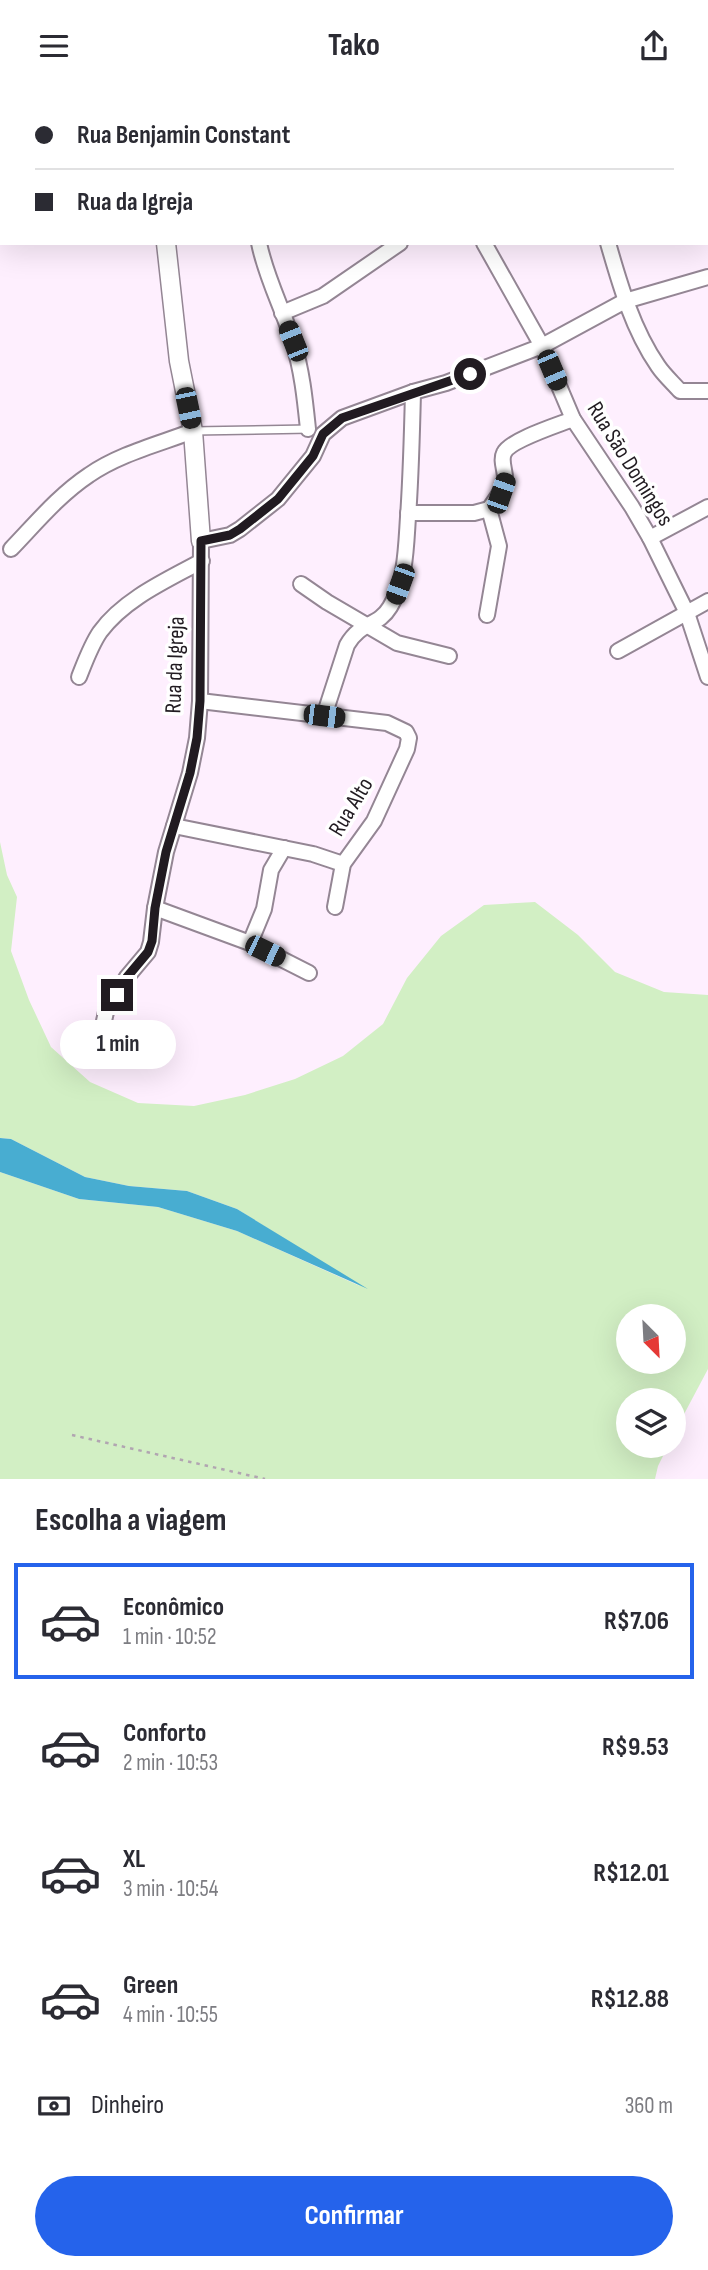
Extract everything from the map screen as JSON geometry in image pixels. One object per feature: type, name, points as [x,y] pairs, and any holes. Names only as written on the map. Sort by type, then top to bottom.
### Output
[{"type":"street","name":"Rua da Igreja","points":[[146,1042],[108,1029],[104,1021],[106,1012],[127,977],[148,952],[152,941],[155,908],[197,738],[200,701],[202,561],[193,432],[179,361],[166,245]]},
{"type":"street","points":[[260,245],[299,363],[308,429]]},
{"type":"street","points":[[282,313],[323,296],[397,245]]},
{"type":"street","name":"Rua São Domingos","points":[[485,245],[542,345],[573,419],[650,538],[687,613],[708,677]]},
{"type":"street","points":[[609,245],[625,301],[659,368],[680,391],[708,391]]},
{"type":"street","points":[[201,541],[230,535],[278,499],[313,456],[323,434],[342,418],[446,383],[542,345],[625,301],[708,277]]},
{"type":"street","points":[[200,701],[324,716],[347,645],[353,635],[367,624],[384,616],[396,594],[406,549],[413,392]]},
{"type":"street","points":[[408,513],[474,513],[489,509],[501,493],[505,479],[505,451],[515,443],[573,419]]},
{"type":"street","points":[[11,549],[60,496],[91,473],[129,455],[193,432]]},
{"type":"street","points":[[650,538],[708,507]]},
{"type":"street","points":[[487,615],[499,546],[489,509]]},
{"type":"street","points":[[79,677],[101,632],[120,612],[162,583],[202,561]]},
{"type":"street","points":[[301,584],[397,643],[449,656]]},
{"type":"street","points":[[618,651],[708,601]]},
{"type":"street","name":"Rua Alto","points":[[324,716],[387,723],[406,732],[409,738],[407,749],[374,821],[343,864],[335,907]]},
{"type":"street","points":[[174,826],[284,848],[343,864]]},
{"type":"street","points":[[250,943],[264,909],[271,870],[284,848]]},
{"type":"street","points":[[155,908],[250,943],[309,973]]},
{"type":"lane","points":[[193,432],[308,429],[323,434]]},
{"type":"path","points":[[72,1436],[265,1479]]},
{"type":"green space","points":[[0,842],[7,875],[17,897],[11,951],[29,1000],[51,1047],[90,1082],[138,1103],[194,1106],[245,1095],[295,1079],[343,1056],[383,1024],[407,978],[441,936],[484,905],[535,902],[578,935],[615,972],[664,992],[708,995],[708,1369],[686,1410],[686,1388],[616,1388],[616,1458],[662,1458],[655,1479],[0,1479],[0,1172],[79,1199],[158,1207],[237,1231],[360,1286],[237,1209],[187,1191],[129,1186],[85,1177],[11,1139],[0,1138]]},
{"type":"water","points":[[0,1138],[11,1139],[85,1177],[129,1186],[187,1191],[237,1209],[368,1289],[237,1231],[158,1207],[79,1199],[0,1172]]},
{"type":"route","points":[[117,995],[127,977],[148,952],[152,941],[155,908],[166,852],[190,773],[197,738],[200,701],[201,541],[230,535],[278,499],[313,456],[323,434],[342,418],[470,374]]}]
